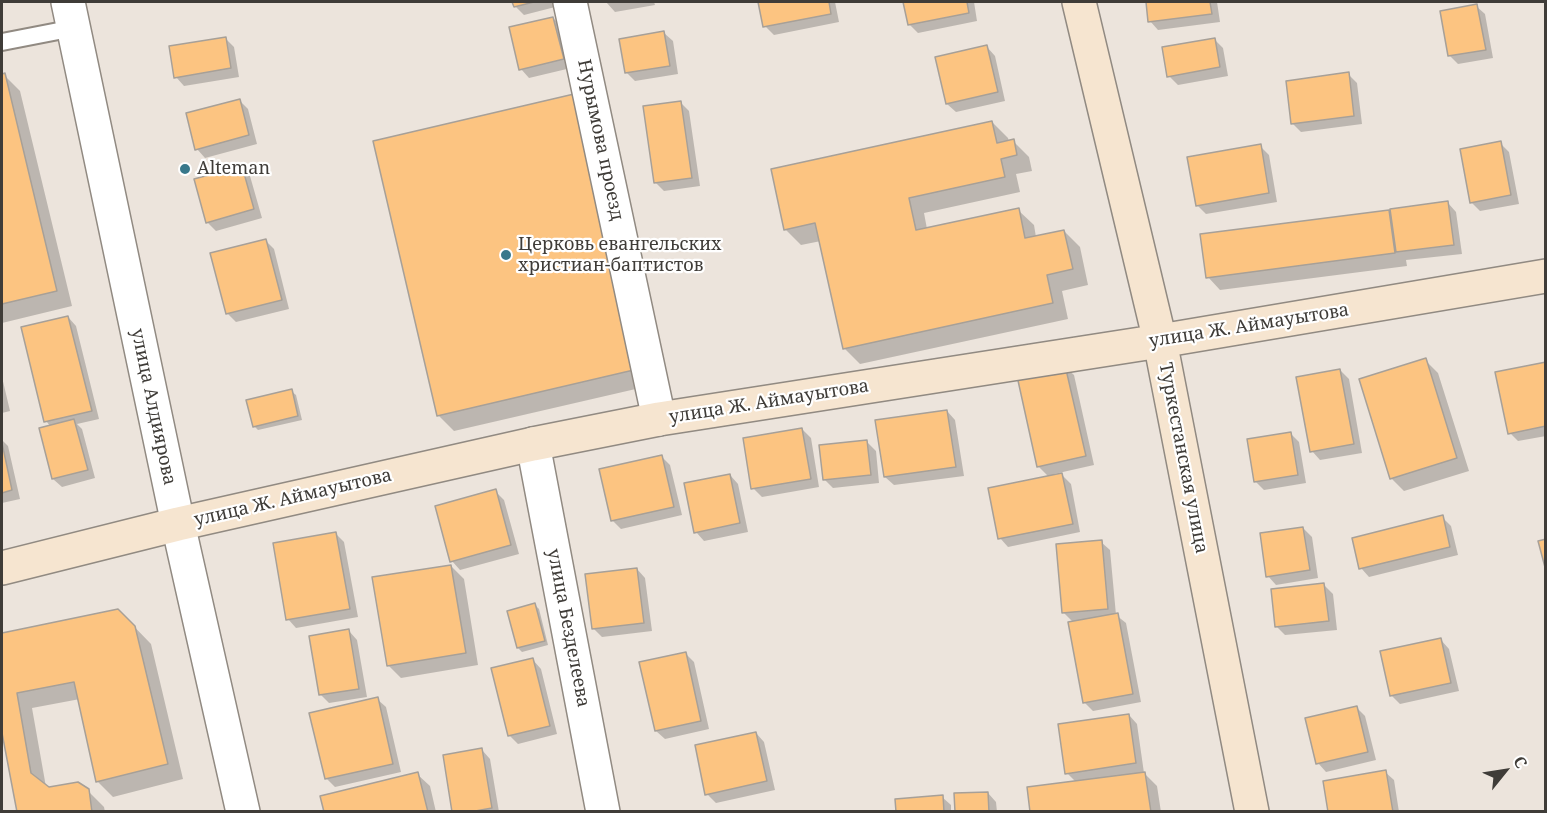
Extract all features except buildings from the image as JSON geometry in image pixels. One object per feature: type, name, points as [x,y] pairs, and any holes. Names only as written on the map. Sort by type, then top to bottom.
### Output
[{"type":"street","name":"Нурымова проезд","points":[[570,2],[659,419]]},
{"type":"street","name":"Туркестанская улица","points":[[1079,2],[1160,341],[1252,812]]},
{"type":"street","name":"улица Алдиярова","points":[[71,15],[178,524],[243,812]]},
{"type":"street","name":"улица Ж. Аймауытова","points":[[2,568],[178,524],[533,444],[659,419],[1160,341],[1545,276]]},
{"type":"street","name":"улица Безделеева","points":[[533,444],[603,812]]},
{"type":"lane","points":[[2,42],[71,15]]},
{"type":"place","name":"Alteman","points":[[185,169]]},
{"type":"place","name":"Церковь евангельских христиан-баптистов","points":[[506,255]]}]
